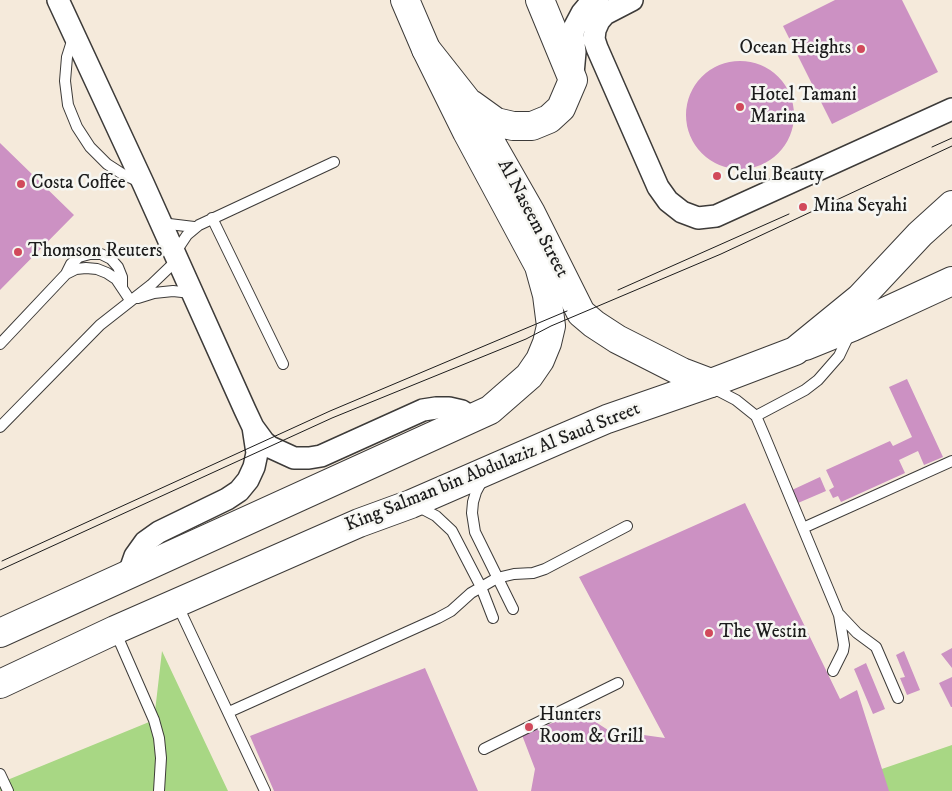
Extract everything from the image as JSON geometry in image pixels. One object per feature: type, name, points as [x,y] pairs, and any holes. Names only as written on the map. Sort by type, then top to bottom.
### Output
[{"type":"main road","name":"Al Naseem Street","points":[[405,0],[426,49],[467,101],[526,206],[581,313],[617,339],[704,385]]},
{"type":"main road","points":[[467,101],[496,122],[513,126],[532,126],[548,119],[561,108],[573,80],[540,0]]},
{"type":"main road","points":[[0,633],[482,414],[530,376],[540,360],[550,326],[547,295],[539,266],[467,132],[426,49]]},
{"type":"main road","name":"King Salman bin Abdulaziz Al Saud Street","points":[[0,684],[115,630],[359,523],[411,504],[607,419],[795,351],[860,298],[920,234],[952,205]]},
{"type":"main road","points":[[795,351],[852,328],[950,283]]},
{"type":"street","points":[[58,0],[253,427],[257,445],[254,467],[248,480],[239,491],[227,499],[159,532],[145,542],[135,556],[130,573]]},
{"type":"street","points":[[573,80],[574,28],[577,20],[587,7],[598,0]]},
{"type":"street","points":[[632,0],[605,14],[595,30],[594,39],[658,187],[668,201],[682,212],[698,218],[716,216],[952,109]]},
{"type":"street","points":[[253,427],[270,447],[294,458],[308,458],[321,456],[423,410],[449,408],[482,414]]},
{"type":"lane","points":[[74,34],[67,57],[65,81],[68,105],[77,127],[90,147],[107,164],[124,175],[143,183]]},
{"type":"lane","points":[[0,428],[100,325],[151,285],[175,258],[194,227],[334,162]]},
{"type":"lane","points":[[212,218],[283,364]]},
{"type":"lane","points":[[160,222],[194,227]]},
{"type":"lane","points":[[0,344],[66,274],[71,264],[79,257],[101,254],[111,259],[118,266],[122,277],[122,288]]},
{"type":"lane","points":[[66,274],[76,269],[86,268],[97,269],[107,273],[116,279],[130,300]]},
{"type":"lane","points":[[130,300],[154,293],[172,291],[191,293]]},
{"type":"lane","points":[[756,416],[805,390],[818,380],[838,356],[852,328]]},
{"type":"lane","points":[[704,385],[725,393],[756,416],[839,614],[844,645],[833,671]]},
{"type":"lane","points":[[803,528],[952,460]]},
{"type":"lane","points":[[490,469],[476,492],[473,522],[475,532],[513,609]]},
{"type":"lane","points":[[411,504],[429,510],[452,531],[481,587],[493,618]]},
{"type":"lane","points":[[229,712],[451,612],[481,587],[498,578],[514,574],[533,573],[544,569],[626,526]]},
{"type":"lane","points":[[177,603],[265,791]]},
{"type":"lane","points":[[839,614],[857,633],[876,647],[898,698]]},
{"type":"lane","points":[[115,630],[160,738],[159,791]]},
{"type":"lane","points":[[484,749],[618,684]]},
{"type":"lane","points":[[0,774],[8,791]]},
{"type":"green space","points":[[162,651],[228,791],[0,791],[0,783],[154,720]]},
{"type":"green space","points":[[952,745],[952,791],[815,791],[832,786]]},
{"type":"building","name":"Ocean Heights","points":[[835,0],[902,0],[938,72],[832,124],[783,26]]},
{"type":"building","name":"Hotel Tamani Marina","points":[[740,61],[761,65],[778,77],[790,94],[794,115],[790,136],[778,153],[761,165],[740,169],[719,165],[702,153],[690,136],[686,115],[690,94],[702,77],[719,65]]},
{"type":"building","name":"Thomson Reuters","points":[[0,143],[74,215],[0,290]]},
{"type":"building","points":[[907,379],[943,457],[924,465],[918,451],[899,460],[905,473],[841,502],[838,496],[833,498],[829,490],[834,487],[826,470],[890,441],[893,446],[912,437],[889,387]]},
{"type":"building","points":[[820,477],[826,491],[798,503],[792,490]]},
{"type":"building","name":"The Westin","points":[[745,503],[840,699],[857,690],[889,791],[531,791],[535,769],[522,735],[580,712],[608,730],[665,738],[579,577]]},
{"type":"building","points":[[952,648],[952,668],[941,654]]},
{"type":"building","points":[[904,651],[920,690],[907,695],[900,678],[905,677],[896,655]]},
{"type":"building","points":[[866,663],[885,709],[873,714],[854,669]]},
{"type":"building","points":[[425,668],[478,791],[274,791],[250,736]]},
{"type":"building","points":[[952,677],[952,707],[951,707],[939,683]]},
{"type":"tram line","points":[[932,147],[952,138]]},
{"type":"tram line","points":[[0,570],[332,418],[526,339],[551,326],[721,254],[952,146]]},
{"type":"tram line","points":[[618,290],[789,214]]},
{"type":"tram line","points":[[2,561],[330,411],[567,311]]},
{"type":"place","name":"Ocean Heights","points":[[861,49]]},
{"type":"place","name":"Hotel Tamani Marina","points":[[740,107]]},
{"type":"place","name":"Celui Beauty","points":[[717,176]]},
{"type":"place","name":"Costa Coffee","points":[[21,184]]},
{"type":"place","name":"Mina Seyahi","points":[[803,207]]},
{"type":"place","name":"Thomson Reuters","points":[[18,252]]},
{"type":"place","name":"The Westin","points":[[709,633]]},
{"type":"place","name":"Hunters Room & Grill","points":[[529,727]]}]
